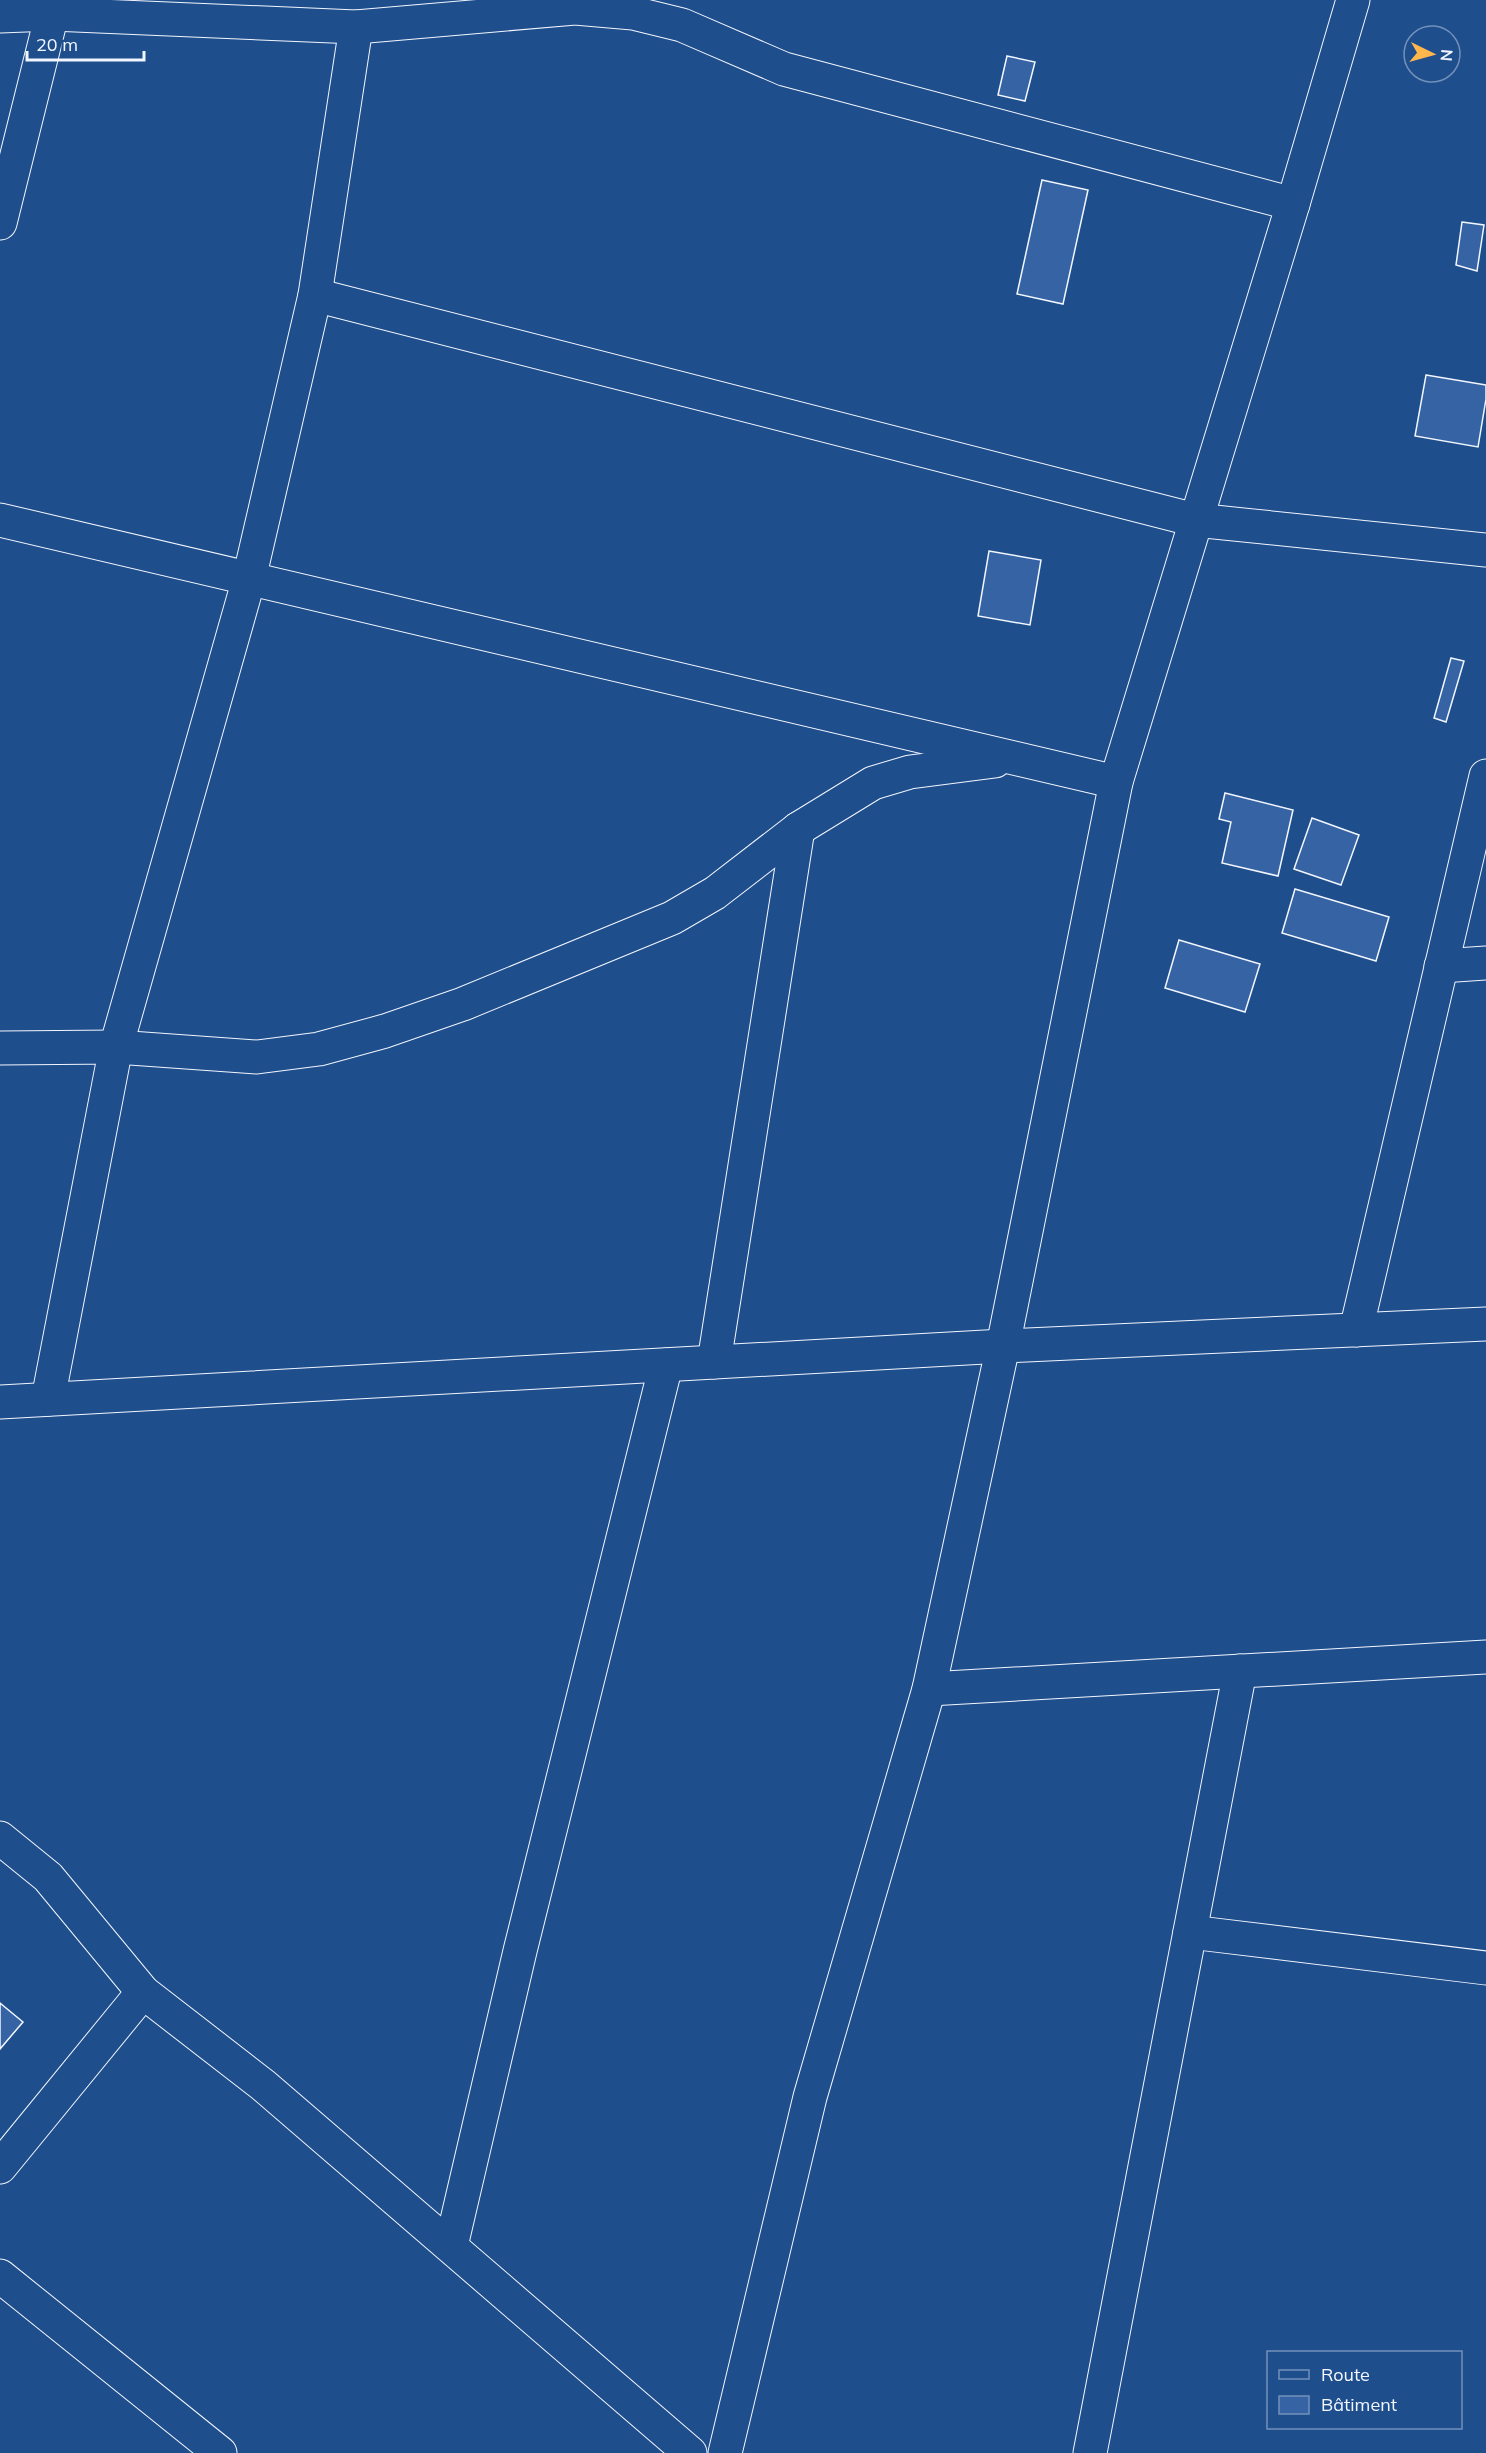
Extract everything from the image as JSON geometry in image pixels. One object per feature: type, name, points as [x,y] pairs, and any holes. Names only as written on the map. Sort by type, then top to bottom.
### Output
[{"type":"street","points":[[725,2453],[810,2097],[929,1689],[1003,1346],[1116,782],[1353,0]]},
{"type":"street","points":[[0,16],[52,14],[356,27],[575,8],[633,13],[685,12],[784,69],[1293,204]]},
{"type":"street","points":[[0,224],[52,14]]},
{"type":"street","points":[[48,1399],[116,1047],[249,579],[315,296],[356,27]]},
{"type":"street","points":[[315,296],[1195,520],[1486,550]]},
{"type":"street","points":[[0,519],[1116,782]]},
{"type":"street","points":[[0,1048],[116,1047],[257,1057],[319,1049],[385,1031],[463,1004],[672,918],[715,893],[798,829],[873,783],[910,772],[1014,758]]},
{"type":"street","points":[[1356,1330],[1486,776]]},
{"type":"street","points":[[714,1362],[798,829]]},
{"type":"street","points":[[1441,966],[1486,963]]},
{"type":"street","points":[[0,1402],[1003,1346],[1486,1324]]},
{"type":"street","points":[[451,2246],[520,1951],[666,1365]]},
{"type":"street","points":[[929,1689],[1486,1658]]},
{"type":"street","points":[[1090,2453],[1240,1671]]},
{"type":"street","points":[[0,1838],[48,1877],[143,1992],[264,2085],[690,2453]]},
{"type":"street","points":[[1190,1932],[1486,1968]]},
{"type":"street","points":[[0,2167],[143,1992]]},
{"type":"street","points":[[0,2276],[220,2453]]},
{"type":"building","points":[[1007,56],[1035,62],[1025,101],[998,95]]},
{"type":"building","points":[[1042,180],[1088,190],[1063,304],[1017,294]]},
{"type":"building","points":[[1462,222],[1484,225],[1477,271],[1456,265]]},
{"type":"building","points":[[1426,375],[1486,385],[1478,447],[1415,436]]},
{"type":"building","points":[[989,551],[1041,560],[1030,625],[978,616]]},
{"type":"building","points":[[1451,658],[1464,661],[1446,722],[1434,718]]},
{"type":"building","points":[[1225,793],[1293,810],[1278,876],[1222,863],[1231,822],[1219,819]]},
{"type":"building","points":[[1312,818],[1359,835],[1341,885],[1294,869]]},
{"type":"building","points":[[1295,889],[1389,917],[1376,961],[1282,933]]},
{"type":"building","points":[[1179,940],[1260,964],[1245,1012],[1165,988]]},
{"type":"building","points":[[0,2003],[23,2022],[0,2049]]}]
